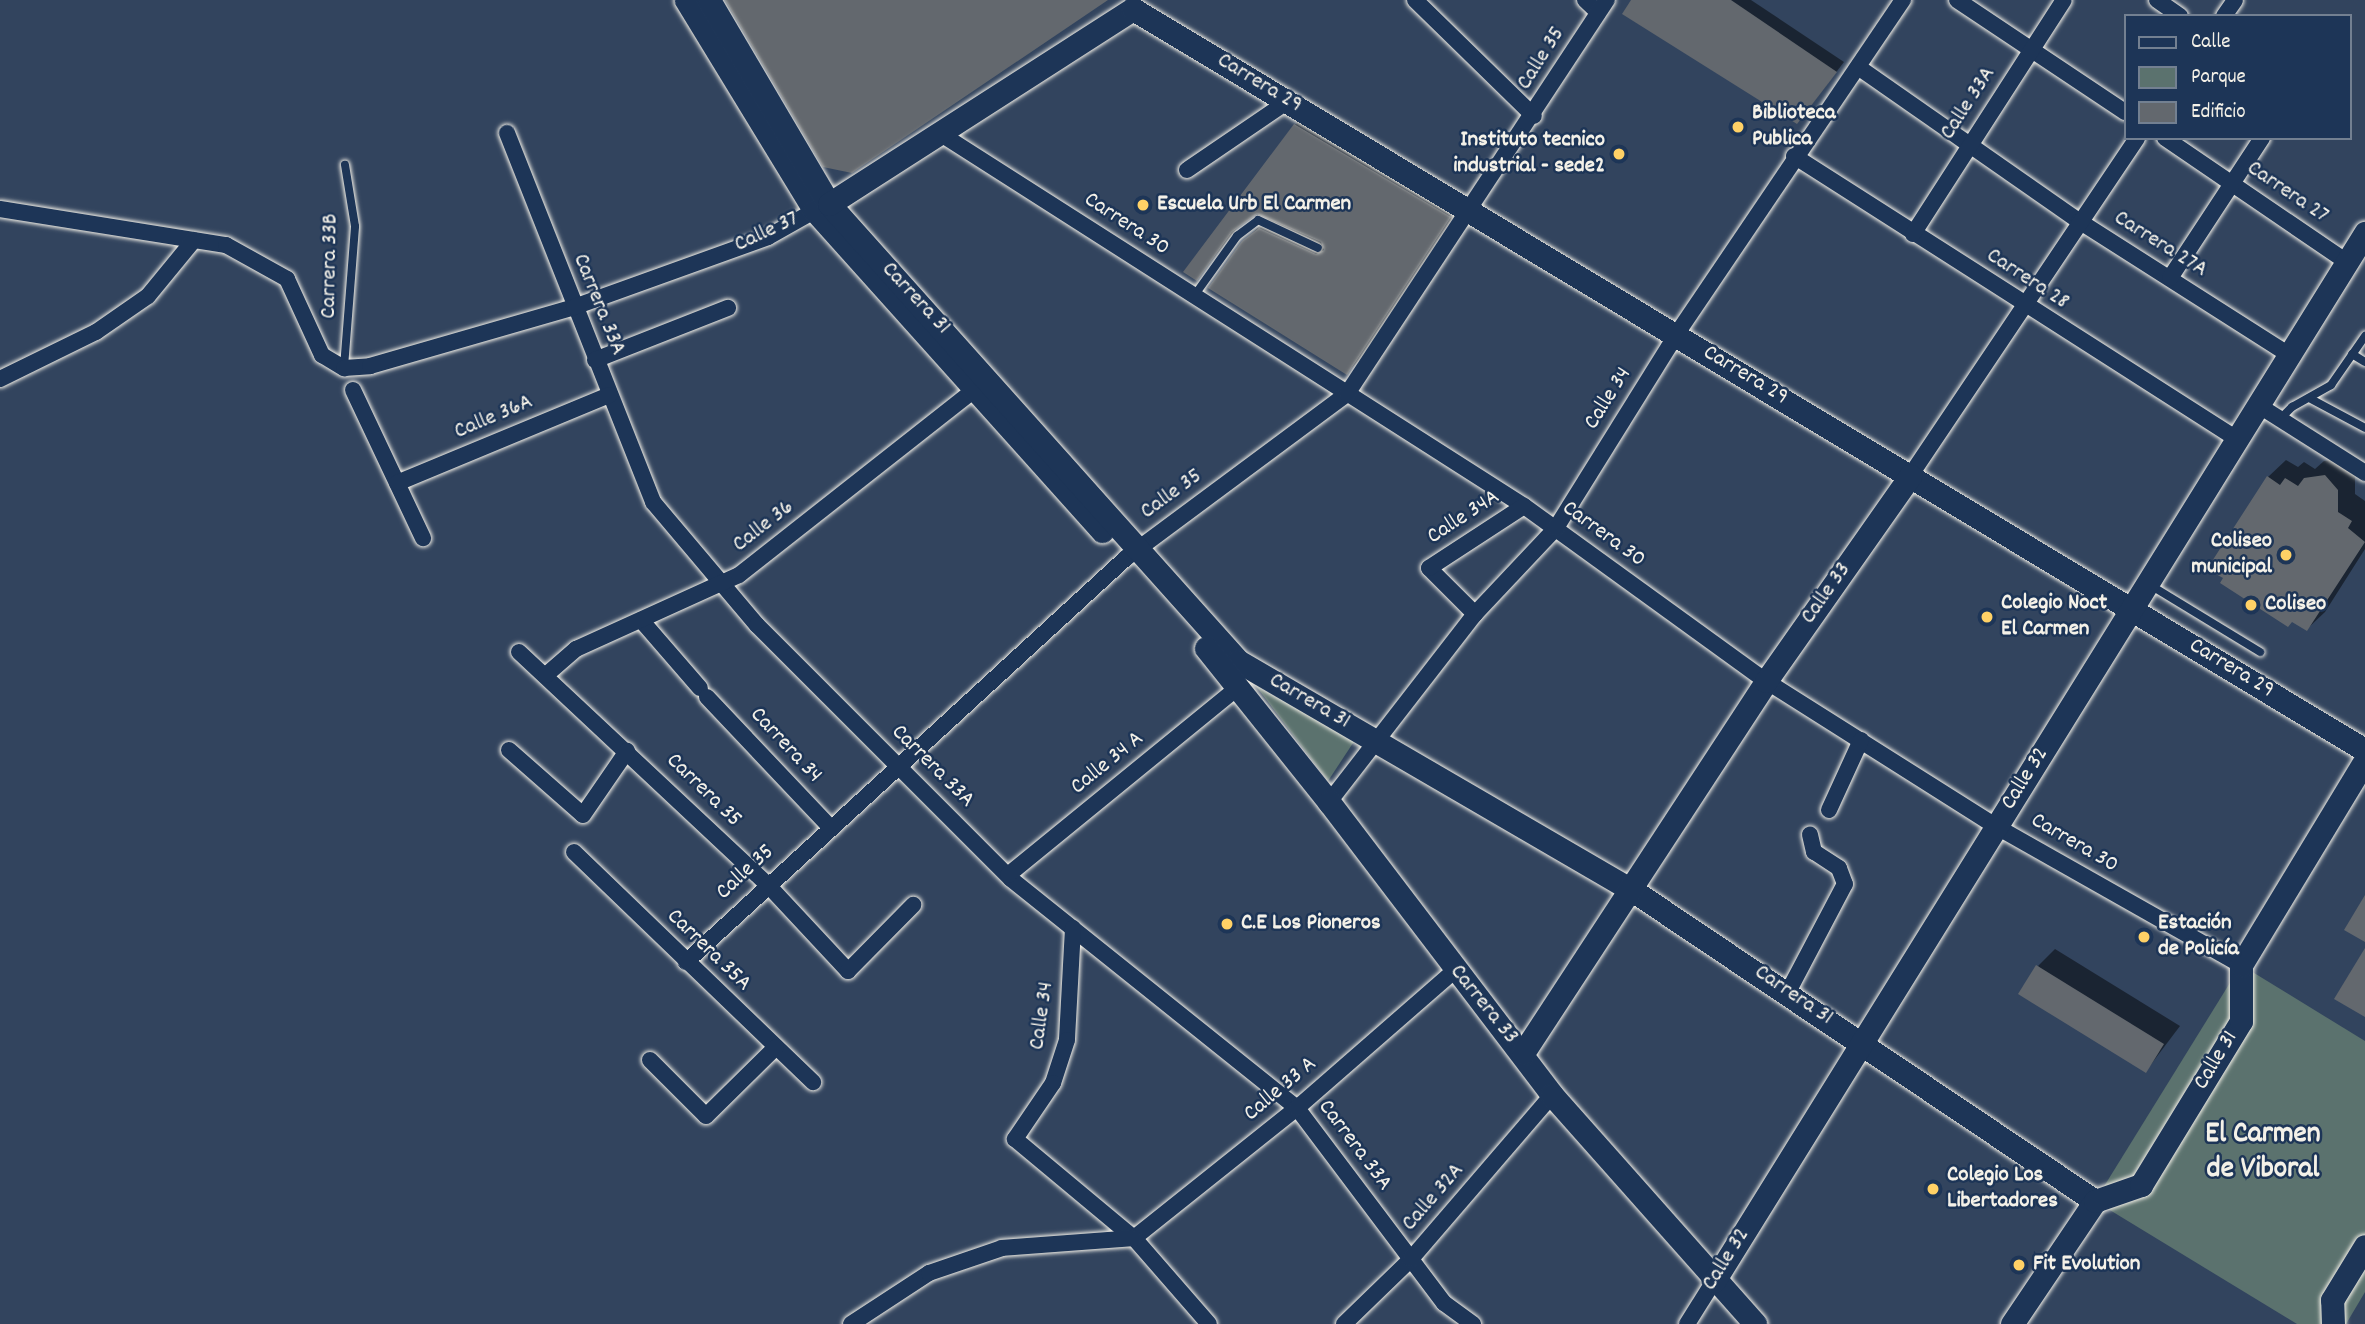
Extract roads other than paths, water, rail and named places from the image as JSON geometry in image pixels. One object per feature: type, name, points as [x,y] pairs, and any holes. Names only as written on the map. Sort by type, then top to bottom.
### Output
[{"type":"main road","name":"Carrera 31","points":[[686,0],[822,207],[1131,553],[1232,680]]},
{"type":"main road","name":"Carrera 31","points":[[709,0],[822,207]]},
{"type":"main road","name":"Calle 37","points":[[822,207],[942,134],[1136,3]]},
{"type":"main road","name":"Carrera 29","points":[[1136,3],[1288,101],[2365,750]]},
{"type":"main road","name":"Calle 32","points":[[1714,1281],[2365,233]]},
{"type":"main road","name":"Calle 33","points":[[1523,1053],[1632,890],[1766,681],[1910,476]]},
{"type":"main road","name":"Carrera 31","points":[[1131,553],[1238,661],[1632,890],[1863,1042],[2095,1201]]},
{"type":"main road","name":"Carrera 33","points":[[1232,680],[1329,802],[1454,971],[1523,1053],[1552,1096],[1755,1324]]},
{"type":"main road","points":[[2241,965],[2365,760]]},
{"type":"main road","name":"Calle 31","points":[[2095,1201],[2141,1185],[2241,1021],[2241,965]]},
{"type":"main road","points":[[2012,1324],[2095,1201]]},
{"type":"main road","points":[[2333,1324],[2332,1300],[2365,1245]]},
{"type":"street","points":[[1415,0],[1534,116]]},
{"type":"street","points":[[1585,0],[1602,6]]},
{"type":"street","name":"Calle 34","points":[[1329,802],[1374,739],[1475,614],[1556,528],[1676,335],[1794,156],[1903,0]]},
{"type":"street","points":[[1957,0],[2124,111]]},
{"type":"street","name":"Calle 33A","points":[[1913,234],[2064,0]]},
{"type":"street","points":[[2157,0],[2177,14]]},
{"type":"street","name":"Calle 35","points":[[686,962],[829,826],[1131,553],[1347,394],[1468,210],[1534,116],[1602,6]]},
{"type":"street","name":"Carrera 27A","points":[[1858,67],[2079,220],[2289,355]]},
{"type":"street","points":[[1187,170],[1288,101]]},
{"type":"street","name":"Carrera 33A","points":[[506,133],[653,502],[757,625],[1008,875],[1297,1108],[1444,1303],[1473,1324]]},
{"type":"street","name":"Carrera 30","points":[[942,134],[1524,506],[1766,681],[1997,827],[2241,965]]},
{"type":"street","name":"Calle 33","points":[[1910,476],[2026,306],[2079,220],[2136,140]]},
{"type":"street","name":"Carrera 27","points":[[2168,140],[2347,262]]},
{"type":"street","points":[[2170,278],[2261,140]]},
{"type":"street","name":"Carrera 28","points":[[1794,156],[2237,439]]},
{"type":"street","name":"Calle 37","points":[[344,368],[370,366],[574,307],[768,237],[822,207]]},
{"type":"street","points":[[0,209],[226,245],[287,279],[321,355],[344,368]]},
{"type":"street","points":[[0,379],[96,332],[148,296],[194,240]]},
{"type":"street","points":[[595,360],[728,308]]},
{"type":"street","name":"Calle 36","points":[[546,676],[576,649],[739,575],[981,384]]},
{"type":"street","points":[[353,390],[423,538]]},
{"type":"street","name":"Calle 36A","points":[[397,483],[609,394]]},
{"type":"street","points":[[2258,405],[2365,473]]},
{"type":"street","name":"Calle 34A","points":[[1475,614],[1429,568],[1524,506]]},
{"type":"street","name":"Carrera 34","points":[[641,620],[829,826]]},
{"type":"street","name":"Carrera 35","points":[[519,652],[768,884],[848,971],[913,905]]},
{"type":"street","name":"Calle 34 A","points":[[1008,875],[1232,680]]},
{"type":"street","points":[[1829,810],[1861,740]]},
{"type":"street","points":[[509,751],[583,815],[627,751]]},
{"type":"street","points":[[1787,992],[1845,884],[1839,868],[1814,852],[1810,834]]},
{"type":"street","name":"Carrera 35A","points":[[574,852],[813,1082]]},
{"type":"street","name":"Calle 34","points":[[1073,928],[1067,1040],[1054,1083],[1015,1139],[1134,1238]]},
{"type":"street","name":"Calle 33 A","points":[[1134,1238],[1297,1108],[1454,971]]},
{"type":"street","points":[[650,1060],[706,1116],[776,1047]]},
{"type":"street","name":"Calle 32A","points":[[1344,1324],[1411,1259],[1552,1096]]},
{"type":"street","points":[[851,1324],[929,1273],[1002,1248],[1134,1238],[1209,1324]]},
{"type":"street","name":"Calle 32","points":[[1687,1324],[1714,1281]]},
{"type":"lane","name":"Carrera 33B","points":[[344,368],[355,226],[345,165]]},
{"type":"lane","points":[[1194,296],[1237,236],[1258,220],[1318,248]]},
{"type":"lane","points":[[2281,418],[2292,407],[2311,399],[2331,385],[2365,336]]},
{"type":"lane","points":[[2352,355],[2365,362]]},
{"type":"lane","points":[[2311,399],[2365,428]]},
{"type":"lane","points":[[2148,583],[2260,652]]},
{"type":"place","name":"Biblioteca Publica","points":[[1738,127]]},
{"type":"place","name":"Instituto tecnico industrial - sede2","points":[[1619,154]]},
{"type":"place","name":"Escuela Urb El Carmen","points":[[1143,205]]},
{"type":"place","name":"Coliseo municipal","points":[[2286,555]]},
{"type":"place","name":"Coliseo","points":[[2251,605]]},
{"type":"place","name":"Colegio Noct El Carmen","points":[[1987,617]]},
{"type":"place","name":"C.E Los Pioneros","points":[[1227,924]]},
{"type":"place","name":"Estación de Policía","points":[[2144,937]]},
{"type":"place","name":"Colegio Los Libertadores","points":[[1933,1189]]},
{"type":"place","name":"Fit Evolution","points":[[2019,1265]]},
{"type":"district","name":"El Carmen de Viboral","points":[[2263,1153]]}]
